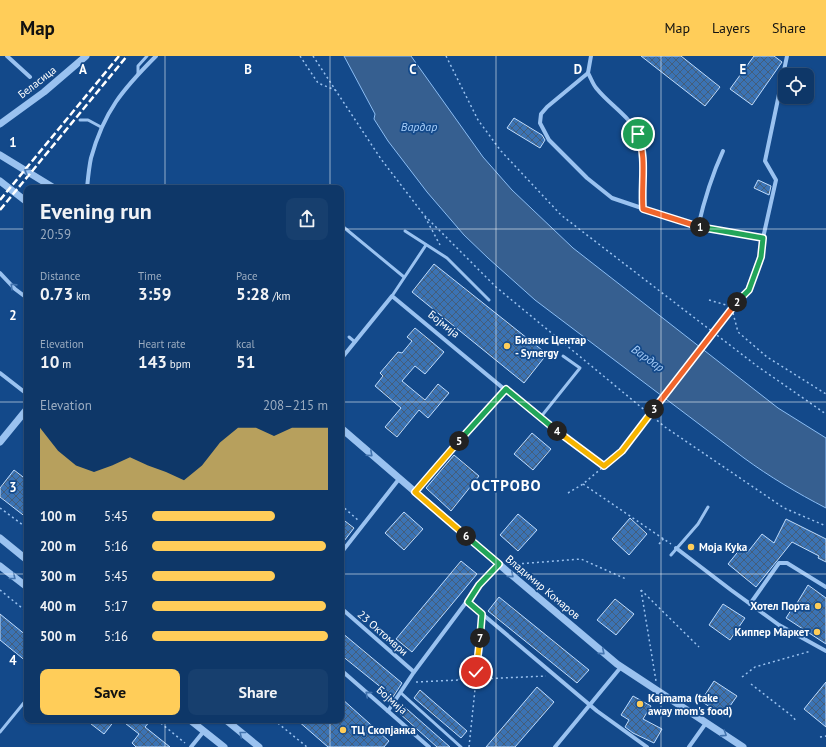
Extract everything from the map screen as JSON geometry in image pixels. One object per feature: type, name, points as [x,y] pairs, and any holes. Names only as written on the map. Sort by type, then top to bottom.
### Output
[{"type":"street","points":[[7,56],[30,77]]},
{"type":"street","name":"Беласица","points":[[0,124],[44,92],[86,56]]},
{"type":"street","points":[[87,185],[91,159],[101,127],[116,100],[138,74],[156,56]]},
{"type":"street","points":[[591,56],[591,64],[588,73],[547,107],[541,114],[540,123],[549,140],[587,178],[612,198],[698,227],[763,238]]},
{"type":"street","points":[[732,307],[749,290],[761,257],[763,238],[776,180],[765,161],[787,56]]},
{"type":"street","points":[[588,73],[596,88],[638,134],[642,144],[644,173],[642,195],[643,209]]},
{"type":"street","points":[[698,227],[704,202],[723,151]]},
{"type":"street","points":[[0,155],[49,185]]},
{"type":"street","points":[[0,181],[24,200]]},
{"type":"street","points":[[0,273],[15,289],[24,296]]},
{"type":"street","points":[[344,355],[392,296]]},
{"type":"street","name":"Бојмија","points":[[392,296],[544,422]]},
{"type":"street","points":[[0,373],[24,392]]},
{"type":"street","points":[[0,442],[24,413]]},
{"type":"street","name":"Владимир Комаров","points":[[344,431],[621,667],[743,747]]},
{"type":"street","points":[[344,549],[399,479]]},
{"type":"street","points":[[0,538],[24,558]]},
{"type":"street","points":[[676,548],[779,625],[826,651]]},
{"type":"street","points":[[750,604],[779,563],[783,562],[826,586]]},
{"type":"street","points":[[388,711],[414,672],[468,602],[479,585],[499,564]]},
{"type":"street","points":[[0,566],[24,586]]},
{"type":"street","points":[[468,602],[591,705],[647,747]]},
{"type":"street","name":"23 Октомври","points":[[344,611],[414,672]]},
{"type":"street","points":[[555,747],[621,667]]},
{"type":"street","name":"Бојмија","points":[[344,673],[430,747]]},
{"type":"street","points":[[194,723],[224,747]]},
{"type":"street","points":[[230,723],[259,747]]},
{"type":"street","points":[[689,747],[706,723]]},
{"type":"street","points":[[190,747],[204,731]]},
{"type":"lane","points":[[138,74],[138,66],[147,56]]},
{"type":"lane","points":[[80,120],[88,120],[101,127]]},
{"type":"lane","points":[[344,227],[404,277]]},
{"type":"lane","points":[[405,231],[447,258],[489,300]]},
{"type":"lane","points":[[392,296],[426,245]]},
{"type":"lane","points":[[349,337],[355,342]]},
{"type":"lane","points":[[540,418],[580,368],[563,356]]},
{"type":"lane","points":[[415,492],[506,389]]},
{"type":"lane","points":[[671,554],[698,524],[708,507]]},
{"type":"lane","points":[[401,693],[461,747]]},
{"type":"lane","points":[[0,732],[24,703]]},
{"type":"path","points":[[300,56],[318,83],[335,90]]},
{"type":"path","points":[[313,56],[381,159],[424,215],[496,287],[665,427],[784,508],[826,526]]},
{"type":"path","points":[[446,56],[478,120],[501,151],[561,215],[757,366],[826,414]]},
{"type":"path","points":[[424,215],[440,246]]},
{"type":"path","points":[[709,300],[732,307]]},
{"type":"path","points":[[732,307],[738,332],[767,357],[826,394]]},
{"type":"path","points":[[568,493],[583,484],[622,451],[732,307]]},
{"type":"path","points":[[544,422],[604,466]]},
{"type":"path","points":[[583,484],[664,538],[676,548]]},
{"type":"path","points":[[0,508],[24,526]]},
{"type":"path","points":[[344,508],[364,525]]},
{"type":"path","points":[[659,544],[664,538]]},
{"type":"path","points":[[517,564],[581,559],[626,580]]},
{"type":"path","points":[[0,590],[24,610]]},
{"type":"path","points":[[658,690],[641,590],[699,647]]},
{"type":"path","points":[[468,747],[482,614]]},
{"type":"path","points":[[742,677],[755,667],[820,648]]},
{"type":"path","points":[[408,682],[556,676]]},
{"type":"path","points":[[751,684],[792,716],[797,722]]},
{"type":"path","points":[[161,723],[190,747]]},
{"type":"path","points":[[278,723],[307,747]]},
{"type":"path","points":[[820,737],[826,736]]},
{"type":"shaded area","points":[[469,663],[476,672],[476,679],[457,680]]},
{"type":"water","name":"Вардар","points":[[344,56],[411,56],[483,157],[512,190],[573,248],[778,408],[826,438],[826,508],[764,472],[744,458],[535,300],[488,258],[464,235],[427,192],[388,141],[374,119],[375,114]]},
{"type":"pier","points":[[700,344],[705,348],[664,400],[660,397]]},
{"type":"building","points":[[641,56],[681,56],[720,87],[705,106]]},
{"type":"building","points":[[754,56],[774,56],[782,62],[752,105],[730,89]]},
{"type":"building","points":[[514,118],[542,135],[545,140],[540,148],[507,128]]},
{"type":"building","points":[[758,180],[771,186],[769,195],[754,188]]},
{"type":"building","points":[[434,264],[547,354],[524,383],[412,292]]},
{"type":"building","points":[[415,328],[444,352],[425,374],[415,366],[402,381],[425,400],[438,384],[449,393],[428,418],[419,410],[397,437],[385,427],[401,408],[375,386],[383,376],[380,373],[398,352],[402,353],[412,341],[407,337]]},
{"type":"building","points":[[532,433],[551,449],[533,470],[514,454]]},
{"type":"building","points":[[454,455],[479,476],[451,511],[426,488]]},
{"type":"building","points":[[14,470],[24,478],[24,516],[0,497],[0,488]]},
{"type":"building","points":[[404,512],[423,529],[404,550],[385,533]]},
{"type":"building","points":[[518,514],[537,530],[518,551],[500,535]]},
{"type":"building","points":[[630,518],[647,534],[629,555],[612,539]]},
{"type":"building","points":[[786,519],[826,539],[826,562],[818,558],[819,556],[792,542],[756,587],[728,564],[741,548],[747,553],[762,534],[774,543]]},
{"type":"building","points":[[344,520],[354,528],[344,541]]},
{"type":"building","points":[[461,561],[477,574],[412,652],[396,639]]},
{"type":"building","points":[[808,585],[826,598],[826,644],[786,618]]},
{"type":"building","points":[[499,597],[589,670],[577,683],[488,611]]},
{"type":"building","points":[[615,599],[634,614],[616,635],[597,620]]},
{"type":"building","points":[[723,604],[745,618],[730,640],[709,625]]},
{"type":"building","points":[[0,614],[24,634],[24,660],[0,640]]},
{"type":"building","points":[[344,635],[402,683],[393,697],[344,657]]},
{"type":"building","points":[[714,681],[737,696],[723,716],[701,701]]},
{"type":"building","points":[[826,682],[826,727],[804,709]]},
{"type":"building","points":[[537,687],[554,702],[515,747],[486,747]]},
{"type":"building","points":[[420,690],[467,731],[461,738],[414,698]]},
{"type":"building","points":[[633,696],[651,706],[643,719],[662,729],[654,743],[633,733],[625,727],[629,720],[621,715]]},
{"type":"building","name":"ТЦ Скопјанка","points":[[344,701],[389,741],[384,747],[328,747],[300,723],[344,723]]},
{"type":"building","points":[[405,707],[450,747],[437,747],[399,713]]},
{"type":"building","points":[[90,723],[113,723],[104,734]]},
{"type":"building","points":[[125,723],[148,723],[145,727],[170,747],[136,747],[132,743],[139,734]]},
{"type":"railway","points":[[0,200],[119,56]]},
{"type":"railway","points":[[0,210],[127,56]]},
{"type":"place","name":"Бизнис Центар - Synergy","points":[[507,346]]},
{"type":"place","name":"Moja Kyka","points":[[691,547]]},
{"type":"place","name":"Хотел Порта","points":[[818,606]]},
{"type":"place","name":"Киппер Маркет","points":[[817,632]]},
{"type":"place","name":"Kajmama (take away mom's food)","points":[[640,704]]},
{"type":"place","name":"ТЦ Скопјанка","points":[[343,730]]},
{"type":"district","name":"ОСТРОВО","points":[[506,485]]},
{"type":"route","points":[[476,672],[482,614],[468,602],[479,585],[499,564],[415,492],[506,389],[544,422],[604,466],[622,451],[732,307],[749,290],[761,257],[763,238],[698,227],[643,209],[642,195],[644,173],[642,144],[638,134]]}]
